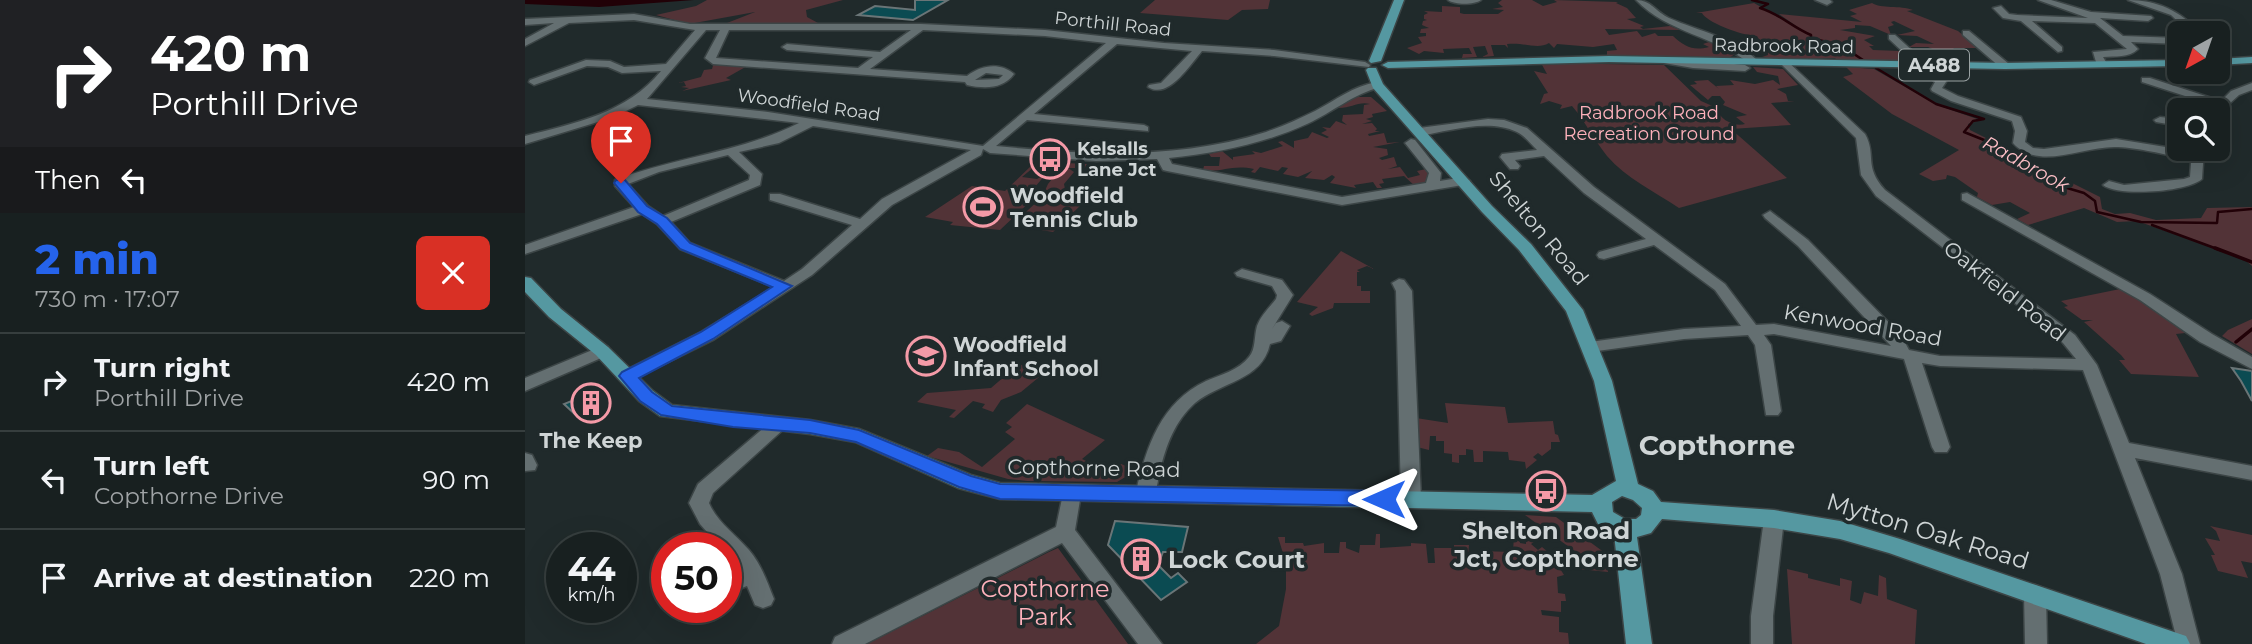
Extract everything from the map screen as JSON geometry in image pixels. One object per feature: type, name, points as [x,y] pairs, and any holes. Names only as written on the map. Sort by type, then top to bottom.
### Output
[{"type":"main road","points":[[1370,65],[1399,0]]},
{"type":"main road","name":"Radbrook Road","points":[[1370,65],[1547,60],[1749,65],[1786,63],[2005,66],[2101,62],[2167,63]]},
{"type":"main road","points":[[2230,62],[2252,61]]},
{"type":"main road","name":"Shelton Road","points":[[1370,65],[1377,85],[1415,137],[1465,181],[1561,291],[1590,347],[1603,381],[1628,488]]},
{"type":"main road","name":"Copthorne Road","points":[[525,282],[555,313],[602,351],[646,396],[667,411],[810,427],[872,440],[966,482],[1000,491],[1071,494],[1146,492],[1245,498],[1600,504]]},
{"type":"main road","points":[[1628,488],[1648,499],[1654,510],[1650,523],[1635,529],[1625,528],[1607,519],[1600,504],[1605,493],[1628,488]]},
{"type":"main road","name":"Mytton Oak Road","points":[[1654,510],[1774,519],[1865,537],[2177,644]]},
{"type":"main road","points":[[1625,528],[1639,644]]},
{"type":"street","points":[[1452,0],[1476,3]]},
{"type":"street","points":[[1640,0],[1662,18],[1739,50],[1749,65]]},
{"type":"street","points":[[2042,0],[2094,18],[2122,39],[2132,51],[2097,54],[2101,62]]},
{"type":"street","points":[[2132,0],[2173,13],[2182,21]]},
{"type":"street","points":[[1998,8],[2009,17],[2024,19],[2148,18]]},
{"type":"street","name":"Porthill Road","points":[[525,22],[634,17],[674,25],[703,27],[922,27],[1045,33],[1199,49],[1274,53],[1370,65]]},
{"type":"street","points":[[525,43],[568,18]]},
{"type":"street","points":[[2024,19],[2057,49]]},
{"type":"street","points":[[525,139],[612,112],[635,101],[655,86],[667,67],[703,27]]},
{"type":"street","points":[[726,27],[710,58],[713,61],[969,79]]},
{"type":"street","points":[[860,71],[922,27]]},
{"type":"street","points":[[1971,34],[2005,66]]},
{"type":"street","points":[[1892,37],[1941,82],[1936,89],[1945,95],[2017,119],[2021,131],[2019,143],[2029,151],[2044,153],[2116,143],[2167,151]]},
{"type":"street","points":[[2122,39],[2167,41]]},
{"type":"street","points":[[628,376],[707,336],[807,272],[887,202],[983,149],[1114,41]]},
{"type":"street","points":[[787,47],[883,54]]},
{"type":"street","points":[[1163,87],[1199,49]]},
{"type":"street","points":[[534,82],[586,63],[610,64],[622,70],[667,67]]},
{"type":"street","name":"Oakfield Road","points":[[1786,63],[1861,137],[1865,145],[1863,159],[1877,190],[1898,209],[2053,325],[2089,365],[2171,574],[2189,644]]},
{"type":"street","points":[[2146,80],[2194,98]]},
{"type":"street","name":"Woodfield Road","points":[[635,101],[811,122],[983,149],[1163,161],[1269,135],[1325,110],[1358,88],[1377,85]]},
{"type":"street","points":[[2230,98],[2252,86]]},
{"type":"street","points":[[598,147],[635,135],[612,112]]},
{"type":"street","points":[[1024,116],[1144,129]]},
{"type":"street","points":[[2160,120],[2167,121]]},
{"type":"street","points":[[784,286],[685,246],[662,221],[643,209],[620,186],[623,181],[775,140],[811,122]]},
{"type":"street","points":[[1432,187],[1435,173],[1415,137],[1504,123],[1523,130],[1589,190],[1720,287],[1763,345],[1772,411]]},
{"type":"street","points":[[662,221],[755,181],[756,174],[731,151]]},
{"type":"street","points":[[1506,158],[1547,152]]},
{"type":"street","points":[[1142,164],[1163,161],[1342,201],[1465,181]]},
{"type":"street","points":[[2109,185],[2127,191],[2187,183],[2196,179],[2197,161]]},
{"type":"street","points":[[775,197],[860,223]]},
{"type":"street","points":[[1967,197],[2117,281],[2137,286],[2145,297],[2206,338],[2252,364]]},
{"type":"street","points":[[525,250],[643,209]]},
{"type":"street","points":[[1770,215],[1803,243],[1907,355],[1941,446]]},
{"type":"street","points":[[1604,255],[1657,240]]},
{"type":"street","points":[[1146,492],[1151,468],[1175,408],[1192,395],[1254,362],[1268,319],[1282,305],[1288,287],[1243,273]]},
{"type":"street","points":[[1399,284],[1404,291],[1412,499]]},
{"type":"street","points":[[1263,341],[1275,337],[1282,326]]},
{"type":"street","name":"Kenwood Road","points":[[1590,347],[1684,334],[1753,329],[1799,332],[1940,361],[2089,365]]},
{"type":"street","points":[[525,385],[602,351]]},
{"type":"street","points":[[763,599],[753,573],[741,555],[704,518],[699,503],[705,489],[779,424]]},
{"type":"street","points":[[2123,449],[2252,472]]},
{"type":"street","points":[[1071,494],[1065,532],[1151,644]]},
{"type":"street","points":[[1762,644],[1762,616],[1774,519]]},
{"type":"street","points":[[843,644],[1065,532]]},
{"type":"street","points":[[742,579],[753,573]]},
{"type":"street","points":[[2035,594],[2036,644]]},
{"type":"green space","points":[[707,0],[843,0],[806,10],[807,17],[818,23],[727,23],[755,12],[689,24],[656,15],[696,6]]},
{"type":"green space","points":[[1155,0],[1270,0],[1268,9],[1242,10],[1228,20],[1140,13]]},
{"type":"green space","points":[[1502,0],[1532,0],[1543,6],[1557,2],[1554,0],[1618,2],[1616,3],[1627,8],[1636,18],[1627,19],[1644,26],[1640,27],[1643,29],[1670,26],[1680,30],[1605,29],[1609,35],[1637,31],[1642,37],[1655,33],[1658,36],[1673,36],[1694,48],[1709,47],[1703,44],[1709,42],[1735,54],[1729,58],[1607,56],[1607,51],[1617,50],[1614,44],[1593,47],[1557,44],[1554,48],[1549,43],[1540,46],[1507,44],[1508,48],[1505,45],[1491,45],[1494,56],[1482,57],[1488,54],[1485,46],[1473,47],[1477,57],[1462,58],[1463,54],[1472,54],[1469,48],[1443,49],[1444,53],[1424,51],[1419,54],[1407,48],[1422,43],[1418,37],[1426,36],[1426,33],[1420,33],[1421,29],[1429,28],[1422,25],[1423,21],[1427,20],[1424,15],[1428,13],[1424,11],[1442,12],[1442,6],[1460,7],[1460,13],[1464,14],[1498,14],[1504,10],[1492,9],[1503,7],[1498,3]]},
{"type":"green space","points":[[1754,3],[1806,33],[1779,14],[1862,22],[1850,16],[1857,14],[1849,10],[1872,3],[1913,10],[1907,11],[1958,31],[1978,48],[1953,48],[1969,63],[1931,62],[1912,50],[1941,59],[1946,55],[1928,47],[1909,47],[1916,43],[1934,44],[1917,36],[1897,35],[1915,31],[1894,21],[1891,22],[1894,25],[1888,27],[1891,35],[1870,26],[1855,25],[1855,28],[1840,30],[1875,36],[1864,40],[1874,46],[1869,46],[1873,50],[1900,51],[1909,60],[1906,63],[1838,61],[1835,58],[1771,59],[1762,57],[1768,55],[1767,51],[1753,41],[1760,41],[1757,36],[1733,31],[1702,13],[1696,13]]},
{"type":"green space","points":[[714,62],[749,65],[726,78],[731,80],[682,91],[689,88],[681,87],[686,86],[684,82],[678,83],[701,77],[704,70],[712,69]]},
{"type":"green space","name":"Radbrook Road Recreation Ground","points":[[1541,63],[1664,65],[1701,101],[1717,108],[1724,119],[1741,125],[1745,124],[1736,117],[1747,115],[1723,105],[1725,102],[1720,96],[1712,96],[1708,100],[1690,85],[1697,84],[1694,81],[1708,80],[1719,89],[1716,86],[1734,85],[1730,80],[1755,84],[1773,80],[1780,85],[1778,76],[1757,72],[1753,67],[1783,69],[1798,85],[1777,89],[1786,94],[1788,101],[1795,101],[1771,103],[1791,125],[1731,129],[1787,178],[1679,208],[1615,164],[1602,150],[1572,106],[1560,109],[1562,105],[1549,101],[1540,104],[1544,94],[1548,93],[1534,71],[1547,74]]},
{"type":"green space","points":[[1846,67],[1874,69],[1937,105],[1980,120],[1968,124],[1970,130],[2020,155],[2051,179],[2062,178],[2100,197],[2102,209],[2115,214],[2130,213],[2156,220],[2201,218],[2207,208],[2252,207],[2252,266],[2243,258],[2137,221],[2117,222],[2084,208],[2028,225],[2017,219],[2030,213],[2010,202],[1992,205],[1977,197],[1978,193],[1955,177],[1947,175],[1946,179],[1933,181],[1919,174],[1959,150],[1892,114],[1843,77],[1853,74]]},
{"type":"green space","points":[[1352,97],[1371,97],[1387,111],[1372,114],[1373,117],[1366,119],[1372,121],[1362,124],[1372,123],[1377,129],[1375,131],[1380,131],[1368,134],[1369,136],[1384,133],[1387,143],[1400,142],[1373,147],[1387,149],[1388,155],[1379,158],[1382,160],[1394,157],[1397,166],[1388,169],[1400,167],[1408,178],[1420,175],[1417,171],[1426,169],[1430,174],[1423,185],[1415,186],[1404,176],[1382,179],[1384,183],[1379,184],[1382,188],[1377,188],[1373,182],[1354,185],[1356,188],[1330,183],[1335,177],[1332,175],[1324,180],[1305,178],[1312,171],[1298,177],[1283,174],[1288,168],[1282,167],[1278,171],[1260,167],[1255,173],[1251,172],[1254,169],[1246,168],[1203,170],[1204,166],[1219,166],[1220,157],[1211,157],[1209,154],[1222,151],[1233,160],[1233,157],[1255,154],[1252,151],[1261,153],[1283,146],[1278,142],[1282,141],[1294,148],[1294,141],[1308,138],[1312,132],[1327,138],[1329,137],[1321,133],[1327,130],[1322,127],[1330,128],[1336,121],[1347,125],[1342,121],[1343,115],[1363,114],[1364,105],[1370,104],[1337,108]]},
{"type":"green space","name":"Woodfield Tennis Club","points":[[1034,163],[1034,167],[1022,177],[1037,179],[1046,174],[1029,194],[1036,196],[1000,230],[950,225],[953,222],[925,217],[972,186],[1005,191]]},
{"type":"green space","name":"Woodfield Tennis Club","points":[[1065,163],[1087,164],[1085,168],[1068,168],[1074,172],[1064,184],[1065,189],[1054,194],[1067,194],[1068,201],[1081,205],[1053,232],[1012,225],[1042,197],[1048,184]]},
{"type":"green space","points":[[1341,251],[1374,269],[1367,266],[1357,270],[1360,272],[1357,272],[1357,286],[1361,286],[1361,291],[1370,291],[1370,303],[1334,303],[1333,308],[1312,316],[1309,314],[1318,307],[1297,302]]},
{"type":"green space","points":[[2125,288],[2194,332],[2176,334],[2199,377],[2131,374],[2119,360],[2125,360],[2121,355],[2084,322],[2093,320],[2082,320],[2064,307],[2068,306],[2061,301]]},
{"type":"green space","points":[[2252,319],[2252,354],[2222,336],[2228,330]]},
{"type":"green space","points":[[1019,364],[1044,373],[1021,392],[1001,400],[993,412],[982,408],[985,404],[973,401],[954,418],[949,417],[956,410],[917,402],[927,393],[991,388]]},
{"type":"green space","points":[[1445,403],[1505,407],[1508,423],[1553,421],[1555,434],[1560,442],[1551,442],[1551,449],[1542,456],[1538,453],[1533,457],[1537,460],[1526,469],[1525,462],[1509,460],[1508,452],[1483,451],[1483,462],[1474,462],[1473,450],[1466,449],[1466,455],[1459,455],[1459,463],[1452,462],[1452,454],[1444,453],[1444,441],[1436,441],[1436,436],[1430,436],[1429,450],[1417,447],[1416,418],[1448,423]]},
{"type":"green space","points":[[1027,404],[1105,440],[1082,459],[1105,470],[1121,464],[1137,470],[1117,482],[1027,481],[1008,479],[927,456],[938,448],[959,452],[982,467],[1015,439],[1005,432],[1012,427],[1006,423]]},
{"type":"green space","points":[[1525,515],[1556,517],[1605,553],[1608,572],[1559,567],[1564,575],[1557,577],[1558,593],[1565,594],[1566,601],[1561,601],[1561,612],[1541,610],[1542,615],[1559,617],[1559,632],[1568,633],[1569,644],[1256,644],[1279,626],[1286,589],[1286,563],[1278,537],[1285,537],[1285,543],[1303,543],[1304,546],[1324,543],[1324,553],[1339,553],[1340,542],[1346,542],[1346,548],[1359,553],[1360,545],[1375,545],[1376,534],[1380,534],[1380,548],[1411,546],[1411,543],[1426,544],[1428,563],[1435,563],[1434,548],[1469,545],[1467,564],[1480,564],[1479,551],[1513,552],[1514,535],[1519,536],[1520,543],[1526,544],[1526,534],[1538,539],[1531,544],[1538,550],[1542,547],[1554,557],[1551,560],[1558,566],[1576,552]]},
{"type":"green space","points":[[2210,526],[2252,535],[2252,563],[2241,561],[2248,578],[2218,571],[2211,555],[2215,555],[2205,538],[2220,541],[2216,531]]},
{"type":"green space","name":"Copthorne Park","points":[[1058,548],[1128,644],[867,644],[1049,552]]},
{"type":"green space","points":[[1787,569],[1808,574],[1808,578],[1840,586],[1840,578],[1852,581],[1850,600],[1861,604],[1864,592],[1878,596],[1879,575],[1886,578],[1887,599],[1917,610],[1915,644],[1792,644]]},
{"type":"shaded area","points":[[525,0],[694,0],[599,7],[525,4]]},
{"type":"building","points":[[915,0],[948,0],[913,20],[858,15],[875,6],[915,10]]},
{"type":"building","points":[[2232,368],[2252,371],[2252,401],[2241,381]]},
{"type":"building","name":"The Keep","points":[[599,390],[610,401],[578,417],[564,404]]},
{"type":"building","name":"Lock Court","points":[[1115,521],[1188,527],[1182,552],[1163,552],[1158,565],[1171,578],[1178,573],[1187,582],[1161,600],[1108,545]]},
{"type":"waterway","name":"Radbrook","points":[[1752,0],[1768,4],[1760,8],[1811,35],[1811,38],[1842,46],[1866,62]]},
{"type":"waterway","name":"Radbrook","points":[[1876,68],[1936,104],[1984,119],[1973,121],[1964,132],[2009,150],[2057,185],[2084,193],[2095,201],[2097,212],[2141,222],[2217,223],[2218,212],[2252,209]]},
{"type":"waterway","points":[[2152,225],[2220,250]]},
{"type":"waterway","points":[[2215,248],[2252,262]]},
{"type":"waterway","points":[[2236,342],[2252,329]]},
{"type":"place","name":"Kelsalls Lane Jct","points":[[1050,159]]},
{"type":"place","name":"Woodfield Tennis Club","points":[[983,207]]},
{"type":"place","name":"Woodfield Infant School","points":[[926,356]]},
{"type":"place","name":"The Keep","points":[[591,403]]},
{"type":"place","name":"Shelton Road Jct, Copthorne","points":[[1546,491]]},
{"type":"place","name":"Lock Court","points":[[1141,559]]},
{"type":"district","name":"Copthorne","points":[[1717,445]]},
{"type":"route","points":[[621,183],[620,186],[643,209],[662,221],[685,246],[766,281],[784,286],[707,336],[628,376],[638,389],[667,411],[733,421],[810,427],[859,436],[966,482],[1000,491],[1036,494],[1146,492],[1245,498],[1384,499]]}]
